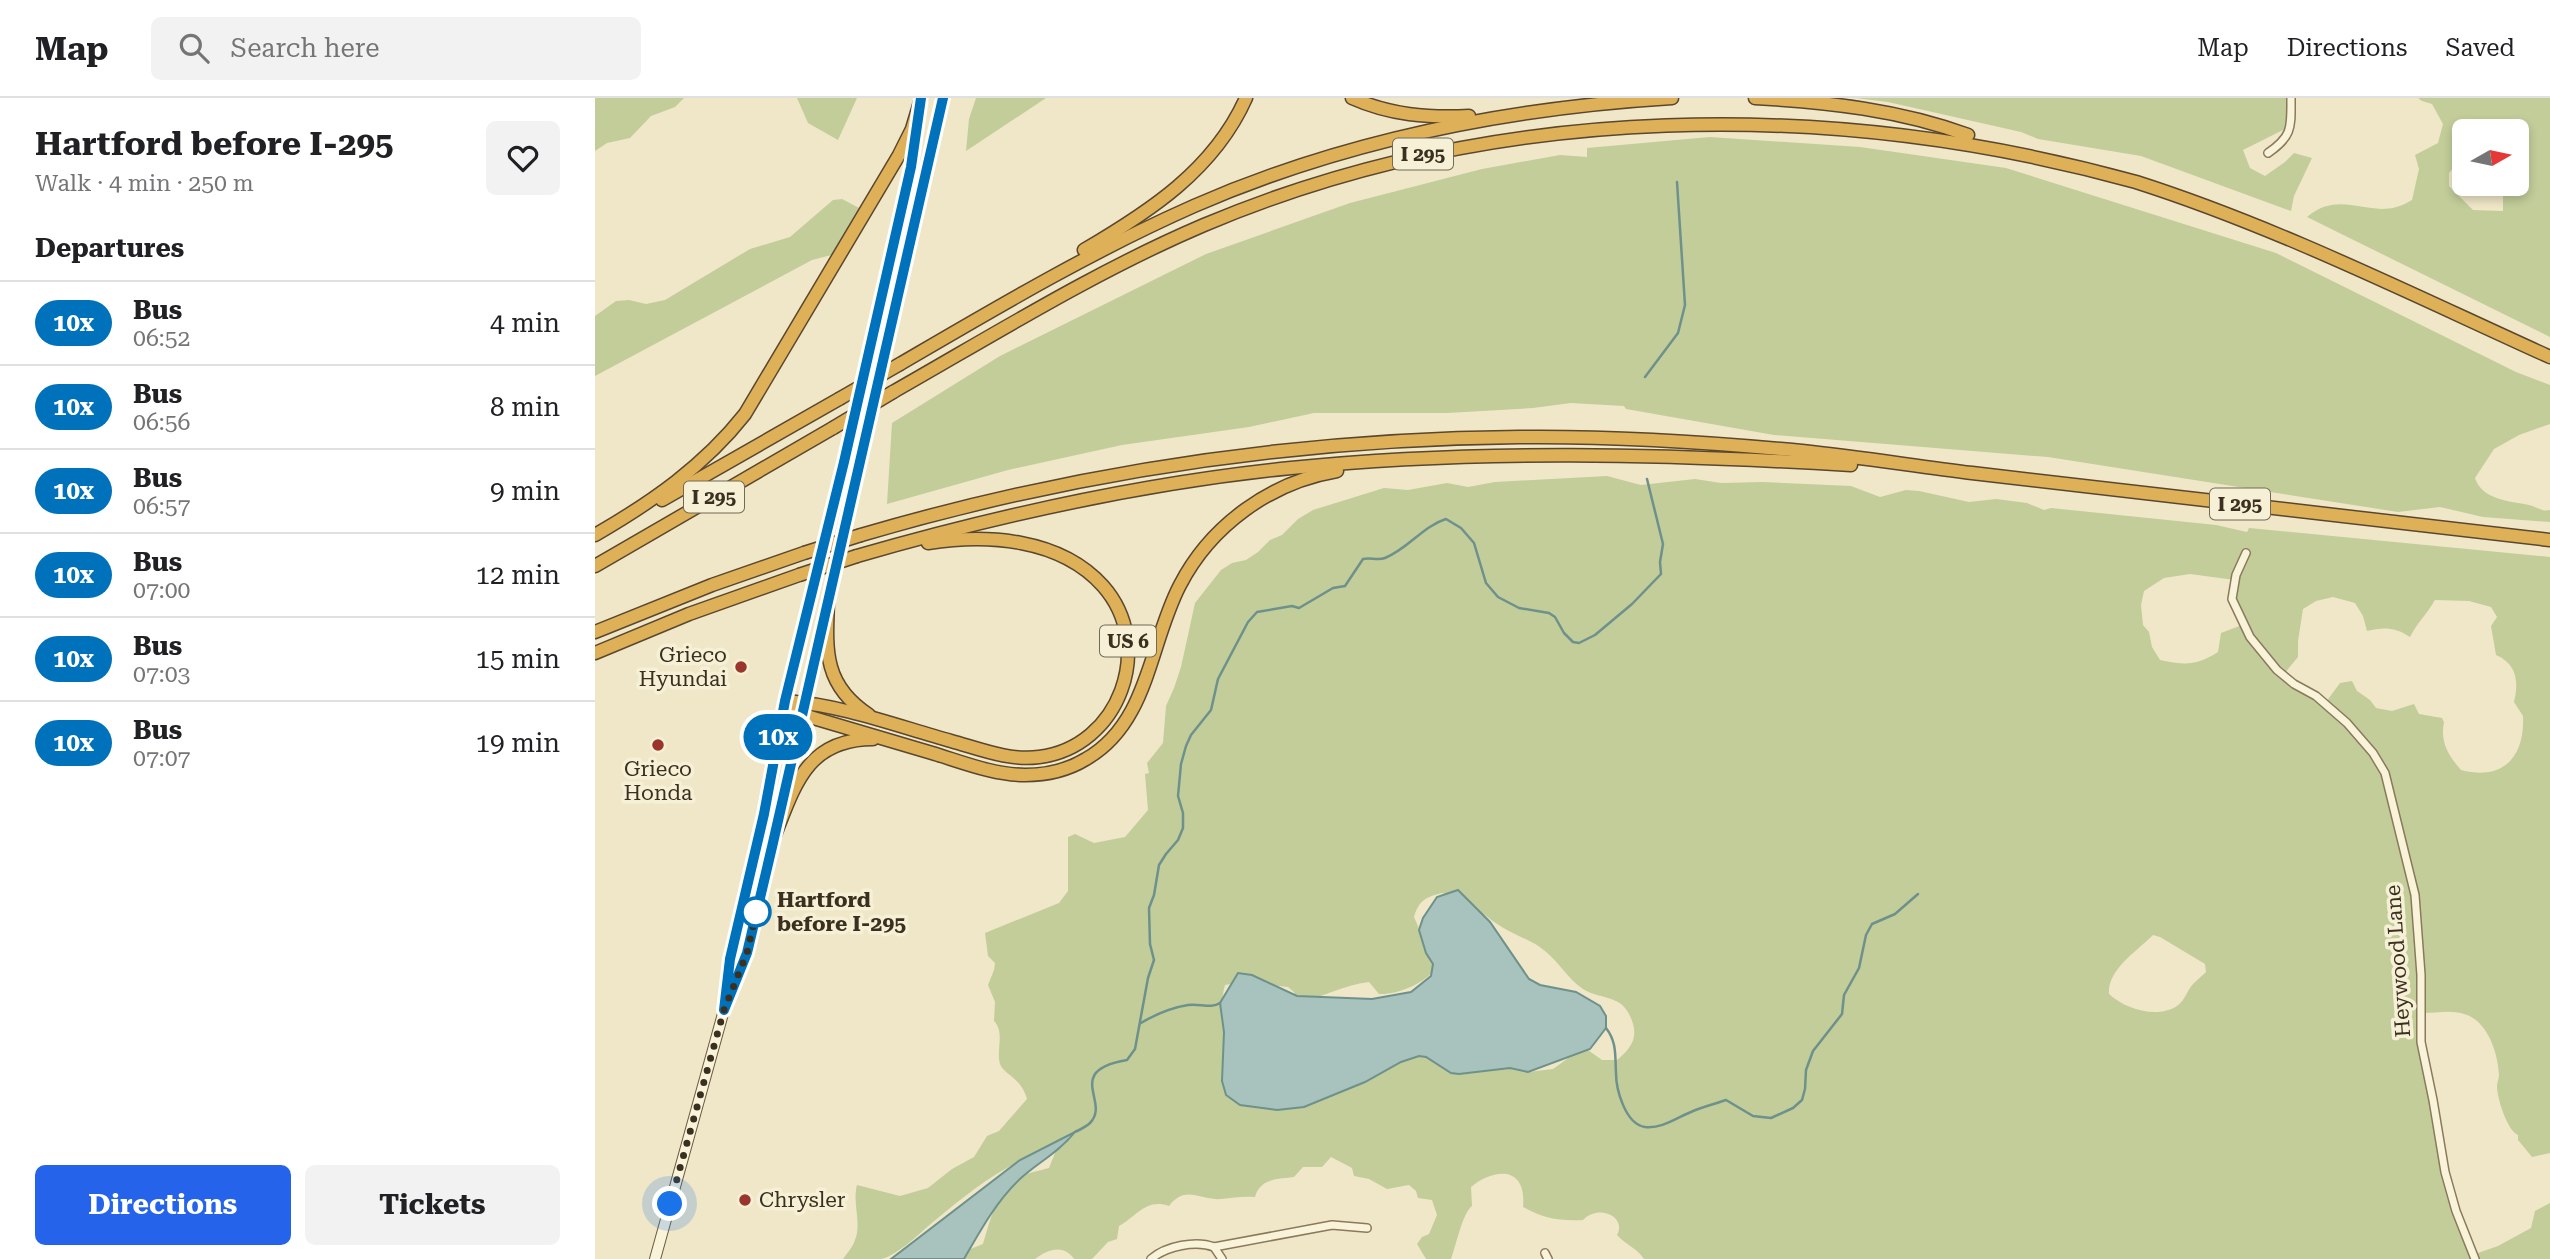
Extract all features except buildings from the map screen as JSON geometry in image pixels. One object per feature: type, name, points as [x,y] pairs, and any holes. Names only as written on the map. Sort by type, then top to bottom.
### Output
[{"type":"highway","points":[[595,535],[657,496],[692,470],[745,414],[899,155],[914,125],[921,98]]},
{"type":"highway","points":[[885,722],[867,714],[850,700],[834,677],[827,652],[828,601],[943,98]]},
{"type":"highway","points":[[989,313],[1062,263],[1133,221],[1181,184],[1226,135],[1246,98]]},
{"type":"highway","points":[[1352,98],[1388,111],[1416,116],[1522,113]]},
{"type":"highway","points":[[609,527],[681,491],[1101,250],[1186,209],[1342,153],[1399,138],[1522,113],[1584,104],[1672,98]]},
{"type":"highway","points":[[1755,98],[1882,111],[1931,122],[2001,147]]},
{"type":"highway","name":"I 295","points":[[595,566],[1086,282],[1200,227],[1308,186],[1439,150],[1574,128],[1721,119],[1805,121],[1878,127],[2001,147],[2108,174],[2198,204],[2300,245],[2550,357]]},
{"type":"highway","name":"I 295","points":[[595,632],[702,589],[804,553],[984,502],[1109,475],[1235,456],[1392,441],[1518,436],[1667,440],[1804,452],[2550,540]]},
{"type":"highway","points":[[857,556],[1007,516],[1142,489],[1290,468],[1447,457],[1543,455],[1708,457],[1930,468]]},
{"type":"highway","points":[[785,701],[891,741],[1016,775],[1049,773],[1080,762],[1107,744],[1128,718],[1138,698],[1179,586],[1203,550],[1234,518],[1274,492],[1317,475],[1447,457]]},
{"type":"highway","name":"US 6","points":[[595,653],[699,610],[857,556],[969,538],[1003,540],[1059,556],[1093,576],[1110,595],[1127,633],[1127,672],[1118,701],[1095,730],[1065,750],[1036,757],[1008,756],[885,722]]},
{"type":"highway","points":[[804,708],[885,722]]},
{"type":"highway","points":[[775,835],[799,777],[815,758],[850,741],[891,741]]},
{"type":"main road","points":[[724,1010],[730,959],[764,814],[785,701],[844,462],[916,142],[921,98]]},
{"type":"main road","points":[[655,1259],[724,1010],[747,953],[828,601]]},
{"type":"street","points":[[2268,153],[2282,144],[2289,132],[2291,98]]},
{"type":"street","name":"Heywood Lane","points":[[2246,553],[2236,575],[2232,599],[2251,637],[2277,670],[2294,684],[2316,696],[2347,723],[2373,753],[2385,773],[2415,895],[2421,975],[2421,1042],[2445,1172],[2456,1212],[2475,1259]]},
{"type":"street","points":[[1150,1259],[1170,1249],[1206,1244],[1215,1247],[1332,1225],[1367,1228]]},
{"type":"street","points":[[1215,1247],[1222,1259]]},
{"type":"green space","points":[[595,98],[684,98],[675,107],[651,116],[630,138],[607,143],[595,151]]},
{"type":"green space","points":[[797,98],[857,98],[838,140],[808,123]]},
{"type":"green space","points":[[976,98],[1046,98],[966,151],[969,119]]},
{"type":"green space","points":[[1856,98],[2292,98],[2291,119],[2285,129],[2243,150],[2250,168],[2265,176],[2294,153],[2312,158],[2294,196],[2291,211],[2141,156],[2038,139],[2021,132],[1888,102]]},
{"type":"green space","points":[[2418,98],[2550,98],[2550,337],[2307,217],[2321,208],[2334,205],[2384,209],[2398,207],[2412,200],[2419,169],[2415,155],[2438,143],[2443,124],[2432,104]]},
{"type":"green space","points":[[1710,137],[1860,147],[2006,168],[2276,253],[2516,372],[2550,385],[2550,424],[2519,435],[2494,449],[2475,478],[2490,495],[2550,510],[2550,522],[2483,517],[2440,507],[2398,512],[2048,457],[1774,435],[1626,409],[1624,406],[1571,403],[1447,413],[1314,413],[1249,427],[1122,445],[1008,470],[887,504],[892,423],[1000,356],[1206,254],[1350,203],[1482,169],[1560,155],[1587,157],[1587,148]]},
{"type":"green space","points":[[842,199],[863,210],[839,253],[812,260],[595,376],[595,316],[616,301],[629,300],[646,304],[665,300],[750,249],[790,237],[833,200]]},
{"type":"green space","points":[[1607,476],[1641,485],[1695,479],[1721,483],[1851,486],[1880,497],[1906,490],[1919,491],[1969,502],[1996,499],[2027,503],[2044,510],[2051,508],[2216,525],[2247,532],[2249,528],[2550,557],[2550,1153],[2532,1157],[2507,1120],[2497,1091],[2497,1057],[2491,1040],[2481,1025],[2462,1013],[2423,1013],[2421,1037],[2446,1173],[2475,1254],[2498,1246],[2531,1228],[2535,1211],[2550,1203],[2550,1259],[1644,1259],[1617,1235],[1618,1223],[1610,1215],[1597,1213],[1583,1220],[1574,1220],[1538,1214],[1523,1207],[1523,1194],[1515,1178],[1499,1174],[1481,1180],[1471,1187],[1472,1206],[1462,1223],[1451,1259],[1426,1259],[1417,1244],[1422,1237],[1429,1234],[1437,1215],[1432,1200],[1418,1198],[1416,1191],[1409,1185],[1387,1189],[1369,1179],[1354,1176],[1352,1168],[1331,1157],[1322,1167],[1303,1167],[1294,1177],[1265,1183],[1255,1197],[1213,1199],[1187,1195],[1175,1199],[1169,1206],[1148,1206],[1119,1226],[1117,1239],[1108,1242],[1092,1259],[1074,1259],[1066,1251],[1056,1250],[1035,1259],[959,1259],[968,1250],[983,1244],[995,1208],[1009,1185],[1023,1175],[1049,1168],[1057,1148],[1023,1160],[992,1177],[962,1198],[909,1243],[887,1257],[843,1259],[853,1245],[857,1233],[857,1185],[900,1196],[928,1188],[952,1169],[974,1157],[987,1136],[999,1131],[1027,1099],[1021,1086],[1000,1064],[1000,1036],[994,1021],[995,1002],[988,985],[995,963],[988,956],[985,933],[1059,903],[1068,891],[1068,837],[1075,834],[1094,843],[1125,837],[1148,810],[1145,774],[1149,773],[1147,763],[1163,743],[1166,706],[1181,667],[1195,603],[1221,570],[1232,563],[1246,560],[1313,510],[1384,488],[1408,490],[1447,483],[1468,487],[1495,482]],"holes":[[[2190,574],[2235,580],[2233,601],[2242,625],[2221,633],[2218,652],[2190,663],[2160,660],[2152,647],[2149,632],[2143,625],[2141,605],[2144,591],[2164,578]],[[2333,597],[2355,603],[2363,616],[2367,631],[2389,629],[2410,637],[2435,600],[2469,601],[2491,607],[2497,617],[2491,626],[2496,655],[2508,663],[2515,674],[2514,702],[2523,716],[2520,744],[2508,763],[2488,772],[2461,770],[2446,748],[2442,718],[2419,714],[2414,704],[2392,711],[2376,708],[2357,691],[2352,681],[2340,683],[2326,702],[2284,674],[2298,657],[2303,609],[2316,601]],[[1442,893],[1467,902],[1502,927],[1540,947],[1583,989],[1620,1003],[1629,1014],[1634,1028],[1631,1045],[1617,1060],[1602,1060],[1588,1050],[1574,1054],[1553,1069],[1528,1072],[1510,1068],[1451,1073],[1426,1057],[1419,1056],[1304,1107],[1226,1095],[1222,1004],[1225,985],[1242,982],[1288,987],[1294,992],[1297,1004],[1342,988],[1369,982],[1379,994],[1409,988],[1435,969],[1414,917],[1421,903]],[[2153,935],[2205,964],[2206,972],[2177,1006],[2160,1012],[2141,1011],[2109,994],[2113,977],[2132,954]]]},
{"type":"water","points":[[1458,890],[1490,922],[1529,979],[1540,985],[1576,992],[1600,1006],[1606,1016],[1606,1028],[1590,1049],[1528,1072],[1510,1068],[1451,1073],[1426,1057],[1419,1056],[1304,1107],[1277,1110],[1240,1105],[1226,1095],[1222,1081],[1224,1032],[1220,1003],[1238,973],[1252,975],[1297,996],[1372,999],[1411,992],[1431,976],[1433,964],[1426,953],[1419,930],[1423,918],[1437,897]]},
{"type":"water","points":[[1075,1132],[1004,1196],[964,1259],[891,1259],[1020,1160]]},
{"type":"waterway","points":[[1645,377],[1678,333],[1685,305],[1677,182]]},
{"type":"waterway","points":[[1075,1132],[1090,1123],[1095,1115],[1092,1088],[1097,1072],[1108,1065],[1127,1060],[1135,1049],[1148,978],[1154,960],[1150,944],[1149,908],[1159,865],[1178,840],[1183,828],[1183,813],[1178,796],[1181,764],[1191,735],[1211,710],[1218,679],[1248,622],[1257,612],[1292,606],[1299,608],[1333,588],[1345,586],[1363,559],[1382,559],[1393,554],[1430,527],[1446,519],[1461,528],[1474,543],[1486,583],[1498,597],[1519,608],[1549,613],[1555,617],[1564,633],[1573,642],[1579,643],[1595,635],[1632,604],[1661,574],[1663,544],[1647,479]]},
{"type":"waterway","points":[[1606,1028],[1614,1044],[1616,1080],[1620,1096],[1627,1113],[1638,1124],[1645,1127],[1657,1126],[1726,1100],[1753,1116],[1771,1118],[1793,1108],[1802,1100],[1806,1070],[1813,1051],[1842,1014],[1844,995],[1859,968],[1866,935],[1872,924],[1895,914],[1918,894]]},
{"type":"waterway","points":[[1141,1023],[1175,1008],[1192,1005],[1213,1006],[1220,1003]]},
{"type":"bus line","name":"10x","points":[[921,98],[911,167],[844,462],[785,701],[764,814],[730,959],[724,1010],[747,953],[943,98]]},
{"type":"place","name":"Grieco Hyundai","points":[[741,667]]},
{"type":"place","name":"Grieco Honda","points":[[658,745]]},
{"type":"place","name":"Hartford before I-295","points":[[756,912]]},
{"type":"place","name":"Chrysler","points":[[745,1200]]},
{"type":"route","points":[[670,1204],[724,1010],[747,953],[759,900],[756,912]]}]
